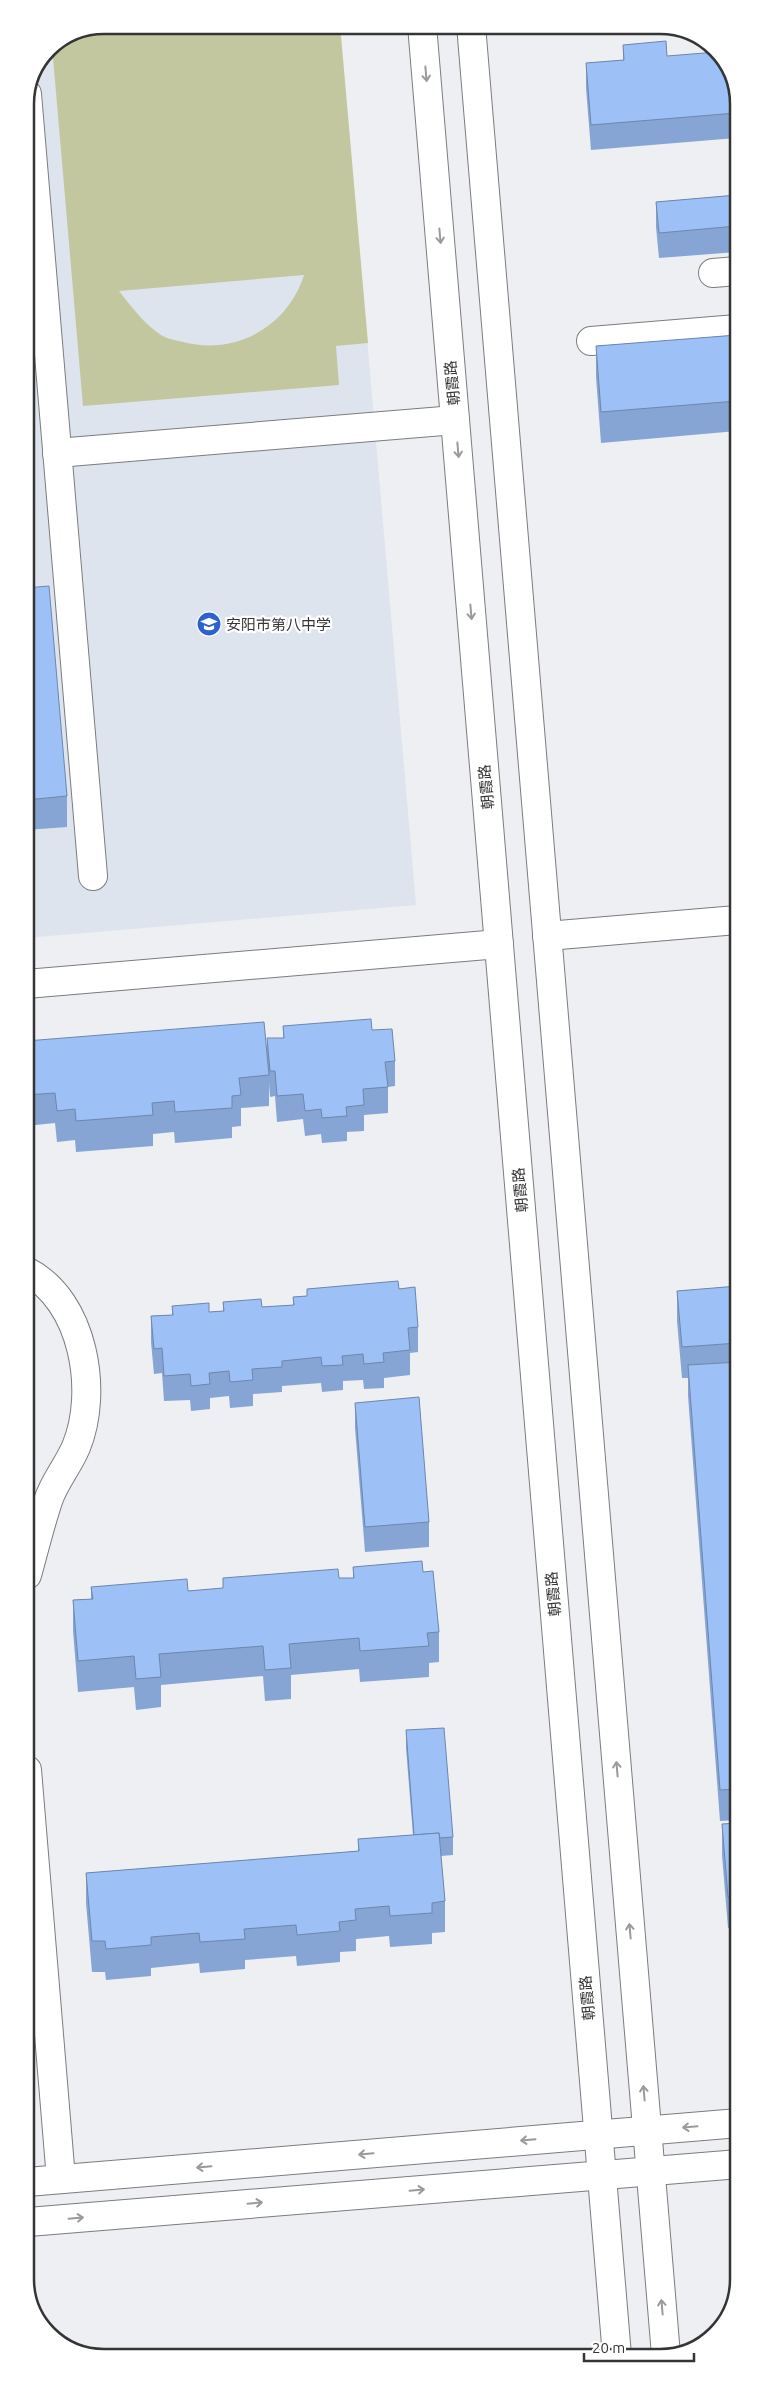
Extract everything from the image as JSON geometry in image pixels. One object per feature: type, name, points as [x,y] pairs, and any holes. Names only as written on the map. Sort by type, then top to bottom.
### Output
[{"type":"street","name":"朝霞路","points":[[423,34],[616,2349]]},
{"type":"street","points":[[472,34],[665,2349]]},
{"type":"street","points":[[34,178],[93,876]]},
{"type":"street","points":[[591,341],[730,329]]},
{"type":"street","points":[[57,453],[455,420]]},
{"type":"street","points":[[547,936],[730,921]]},
{"type":"street","points":[[34,983],[499,944]]},
{"type":"street","points":[[34,1275],[39,1277],[63,1305],[78,1335],[84,1358],[87,1400],[76,1446],[48,1500],[34,1550]]},
{"type":"street","points":[[34,1854],[61,2179]]},
{"type":"street","points":[[34,2181],[730,2123]]},
{"type":"street","points":[[34,2221],[730,2165]]},
{"type":"shaded area","name":"安阳市第八中学","points":[[103,34],[341,34],[416,905],[34,937],[34,103],[35,90],[45,65],[65,45],[77,39]]},
{"type":"green space","points":[[103,34],[341,34],[368,343],[336,346],[339,385],[83,406],[53,55],[65,45],[77,39]],"holes":[[[304,275],[286,309],[273,322],[257,333],[222,345],[203,345],[166,338],[161,335],[143,320],[119,291]]]},
{"type":"building","points":[[666,41],[667,56],[708,53],[719,65],[728,85],[730,113],[591,125],[586,63],[624,60],[623,45]]},
{"type":"building","points":[[730,196],[730,227],[659,233],[656,202]]},
{"type":"building","points":[[730,336],[730,402],[601,412],[596,346]]},
{"type":"building","points":[[49,586],[67,796],[34,799],[34,587]]},
{"type":"building","points":[[371,1019],[372,1030],[392,1029],[395,1061],[385,1062],[388,1087],[363,1089],[364,1105],[346,1107],[347,1116],[322,1118],[321,1109],[305,1111],[303,1094],[277,1096],[275,1071],[270,1071],[267,1038],[284,1038],[283,1026]]},
{"type":"building","points":[[264,1022],[269,1075],[239,1078],[241,1095],[232,1096],[232,1108],[175,1112],[174,1101],[152,1103],[153,1115],[76,1121],[75,1109],[57,1111],[55,1093],[34,1094],[34,1040]]},
{"type":"building","points":[[398,1281],[399,1289],[415,1287],[418,1327],[408,1328],[410,1350],[383,1353],[384,1362],[364,1364],[363,1354],[342,1356],[343,1365],[322,1366],[321,1357],[282,1361],[282,1367],[252,1369],[253,1380],[230,1382],[229,1371],[209,1373],[210,1384],[191,1386],[190,1374],[164,1376],[162,1348],[154,1349],[151,1316],[173,1315],[172,1306],[209,1303],[209,1312],[224,1311],[223,1302],[261,1299],[262,1307],[294,1305],[293,1297],[307,1296],[307,1289]]},
{"type":"building","points":[[730,1287],[730,1344],[682,1347],[677,1291]]},
{"type":"building","points":[[730,1362],[730,1789],[720,1790],[688,1365]]},
{"type":"building","points":[[419,1397],[429,1522],[365,1527],[355,1403]]},
{"type":"building","points":[[422,1561],[423,1572],[433,1571],[439,1632],[427,1633],[429,1646],[360,1651],[359,1638],[289,1644],[291,1668],[265,1670],[263,1646],[159,1654],[161,1677],[136,1679],[134,1656],[78,1661],[73,1600],[93,1599],[91,1587],[187,1579],[188,1591],[223,1588],[223,1578],[338,1569],[339,1578],[354,1578],[353,1567]]},
{"type":"building","points":[[444,1728],[453,1837],[440,1838],[439,1833],[414,1835],[406,1730]]},
{"type":"building","points":[[722,1824],[730,1824],[730,1897],[728,1897]]},
{"type":"building","points":[[439,1833],[445,1901],[432,1903],[432,1913],[390,1916],[389,1906],[355,1909],[356,1920],[339,1922],[340,1931],[297,1935],[296,1925],[244,1929],[245,1939],[200,1942],[199,1933],[151,1937],[151,1945],[106,1949],[105,1941],[92,1941],[86,1873],[359,1851],[358,1839]]},
{"type":"place","name":"安阳市第八中学","points":[[209,624]]}]
